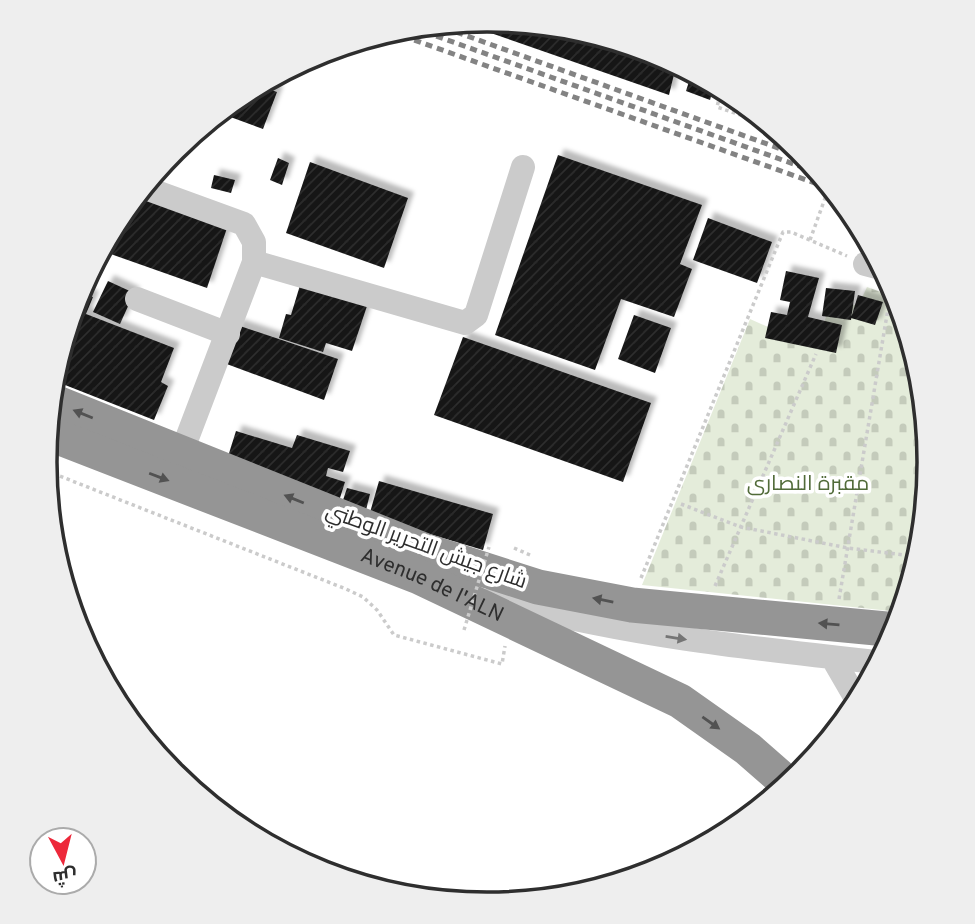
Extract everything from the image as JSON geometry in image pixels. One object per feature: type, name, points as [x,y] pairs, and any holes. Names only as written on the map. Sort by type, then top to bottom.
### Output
[{"type":"highway","name":"شارع جيش التحرير الوطني","points":[[61,405],[426,551],[538,587],[632,605],[884,630]]},
{"type":"highway","name":"Avenue de l'ALN","points":[[58,438],[419,577],[681,701],[748,749],[780,777]]},
{"type":"street","points":[[254,262],[465,323],[476,315],[523,167]]},
{"type":"street","points":[[153,191],[244,223],[254,242],[254,262],[181,454]]},
{"type":"street","points":[[137,299],[228,334]]},
{"type":"street","points":[[419,577],[534,610],[597,624],[706,643],[869,661]]},
{"type":"street","points":[[832,657],[851,691]]},
{"type":"path","points":[[719,99],[717,107],[745,117]]},
{"type":"path","points":[[810,240],[826,196]]},
{"type":"path","points":[[637,587],[783,232],[870,265]]},
{"type":"path","points":[[838,605],[888,306]]},
{"type":"path","points":[[715,586],[816,354]]},
{"type":"path","points":[[57,475],[363,597],[394,635],[502,664],[506,644]]},
{"type":"path","points":[[681,504],[741,527],[848,548],[908,555]]},
{"type":"path","points":[[464,630],[489,547]]},
{"type":"green space","name":"مقبرة النصارى","points":[[867,287],[883,293],[903,351],[914,406],[918,462],[914,518],[910,546],[891,611],[642,585],[750,319],[815,348],[832,300],[858,306]]},
{"type":"building","points":[[488,32],[544,35],[626,54],[674,74],[669,95]]},
{"type":"building","points":[[689,82],[712,94],[710,100],[686,91]]},
{"type":"building","points":[[271,90],[277,92],[263,129],[230,117]]},
{"type":"building","points":[[558,155],[702,205],[680,264],[692,269],[674,317],[621,299],[595,370],[495,335]]},
{"type":"building","points":[[278,158],[289,163],[282,185],[270,180]]},
{"type":"building","points":[[310,162],[408,198],[384,268],[286,233]]},
{"type":"building","points":[[214,175],[235,180],[231,193],[211,188]]},
{"type":"building","points":[[146,200],[227,228],[207,288],[111,254]]},
{"type":"building","points":[[708,218],[772,242],[757,283],[693,260]]},
{"type":"building","points":[[786,271],[819,278],[808,317],[842,325],[836,353],[765,338],[771,312],[787,315],[790,302],[780,300]]},
{"type":"building","points":[[108,281],[134,293],[120,324],[93,312]]},
{"type":"building","points":[[301,282],[368,303],[352,351],[326,343],[323,352],[279,338],[286,314],[291,315]]},
{"type":"building","points":[[826,288],[855,291],[851,320],[822,316]]},
{"type":"building","points":[[858,295],[883,302],[875,325],[851,318]]},
{"type":"building","points":[[90,296],[93,297],[86,314],[174,348],[161,382],[168,386],[154,420],[64,385]]},
{"type":"building","points":[[634,315],[671,328],[655,373],[618,359]]},
{"type":"building","points":[[237,325],[338,359],[324,400],[224,363]]},
{"type":"building","points":[[463,337],[651,403],[623,482],[434,415]]},
{"type":"building","points":[[236,431],[292,448],[297,435],[350,451],[343,472],[328,468],[326,476],[345,482],[339,501],[225,466]]},
{"type":"building","points":[[379,481],[493,514],[483,550],[369,516]]},
{"type":"building","points":[[347,488],[370,494],[366,510],[342,503]]},
{"type":"railway","points":[[457,32],[783,150]]},
{"type":"railway","points":[[433,35],[800,166]]},
{"type":"railway","points":[[411,39],[815,183]]}]
